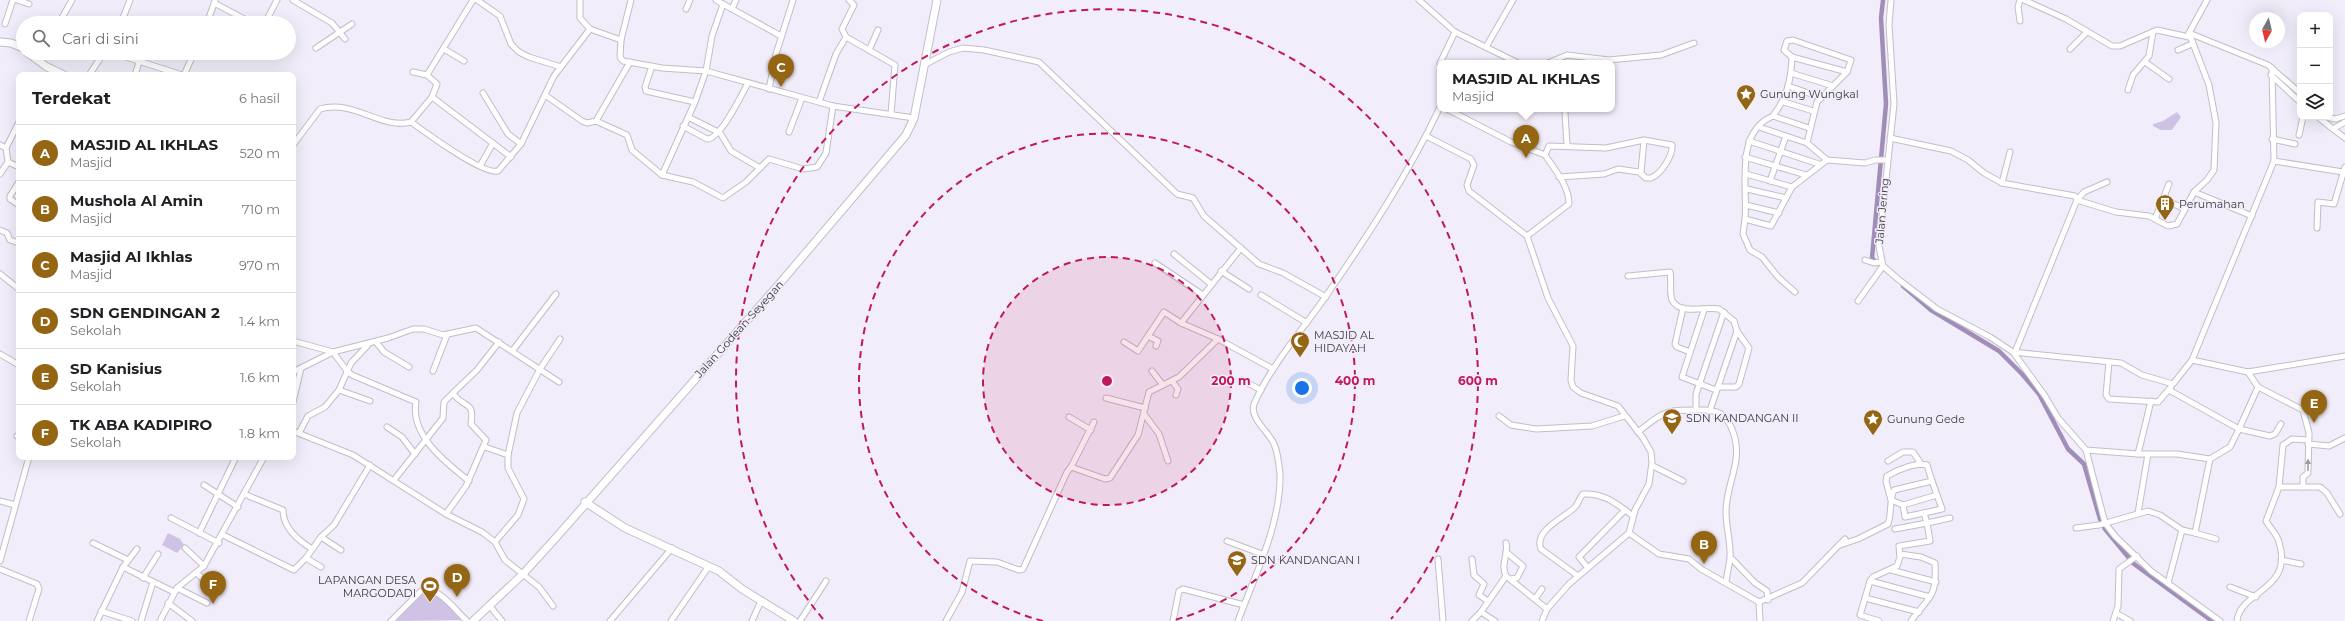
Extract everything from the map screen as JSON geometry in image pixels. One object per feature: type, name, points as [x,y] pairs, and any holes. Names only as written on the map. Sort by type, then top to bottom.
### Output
[{"type":"main road","name":"Jalan Godean-Seyegan","points":[[473,621],[523,574],[585,502],[781,282],[906,135],[914,118],[937,0]]},
{"type":"main road","points":[[0,42],[16,45]]},
{"type":"main road","points":[[44,60],[54,72]]},
{"type":"main road","points":[[585,502],[625,528],[709,566],[794,621]]},
{"type":"street","points":[[4,24],[13,0]]},
{"type":"street","points":[[17,0],[29,4]]},
{"type":"street","points":[[63,16],[72,0]]},
{"type":"street","points":[[125,16],[130,0]]},
{"type":"street","points":[[269,16],[277,0]]},
{"type":"street","points":[[293,0],[332,23],[345,39]]},
{"type":"street","points":[[427,75],[473,0]]},
{"type":"street","points":[[476,0],[500,16],[511,44],[519,52],[529,57],[561,67]]},
{"type":"street","points":[[580,0],[580,18],[590,29],[621,40]]},
{"type":"street","points":[[631,0],[621,40],[621,59],[652,66],[706,71],[833,106],[914,118]]},
{"type":"street","points":[[686,9],[690,0]]},
{"type":"street","points":[[716,0],[781,36]]},
{"type":"street","points":[[732,9],[736,0]]},
{"type":"street","points":[[769,89],[781,36],[793,0]]},
{"type":"street","points":[[849,0],[854,5],[842,28],[846,37],[895,65],[891,114]]},
{"type":"street","points":[[1419,0],[1455,32],[1512,60]]},
{"type":"street","points":[[1486,47],[1513,0]]},
{"type":"street","name":"Jalan Jering","points":[[1880,265],[1879,246],[1883,160],[1890,138],[1894,104],[1889,25],[1891,0]]},
{"type":"street","points":[[2020,0],[2018,7],[2020,21]]},
{"type":"street","points":[[2024,0],[2066,19],[2109,45],[2117,47],[2160,30],[2189,35],[2272,71],[2297,91]]},
{"type":"street","points":[[1890,138],[1951,151],[1968,160],[1984,173],[2002,183],[2072,195],[2077,200],[2116,212],[2144,215],[2168,226],[2174,226],[2186,209],[2188,198],[2207,180],[2214,170],[2216,123],[2209,85],[2189,35],[2207,0]]},
{"type":"street","points":[[210,16],[215,2],[240,16]]},
{"type":"street","points":[[662,175],[695,102],[706,71],[712,36],[723,4]]},
{"type":"street","points":[[316,48],[352,24]]},
{"type":"street","points":[[296,142],[300,139],[313,116],[320,109],[335,106],[351,108],[397,123],[411,122],[480,166],[497,171],[511,158],[521,144],[545,94],[561,67],[590,29]]},
{"type":"street","points":[[869,50],[878,30]]},
{"type":"street","points":[[1441,60],[1455,32]]},
{"type":"street","points":[[2070,49],[2086,32]]},
{"type":"street","points":[[2128,90],[2133,75],[2149,56],[2153,32]]},
{"type":"street","points":[[819,102],[836,54],[846,37]]},
{"type":"street","points":[[1807,143],[1813,110],[1820,97],[1847,72],[1851,60],[1789,40],[1785,42],[1784,48],[1787,54],[1792,57],[1847,72]]},
{"type":"street","points":[[1555,60],[1567,55],[1609,60],[1661,55],[1694,43]]},
{"type":"street","points":[[2178,50],[2192,44]]},
{"type":"street","points":[[924,65],[949,52],[963,48],[984,50],[1039,62],[1177,194],[1195,200],[1204,216],[1263,267],[1283,273],[1326,297]]},
{"type":"street","points":[[444,49],[464,61]]},
{"type":"street","points":[[1792,57],[1791,73],[1784,102],[1773,116],[1759,127],[1749,141],[1745,157],[1747,189],[1743,234],[1750,250],[1762,257],[1778,278],[1795,292]]},
{"type":"street","points":[[90,72],[99,60]]},
{"type":"street","points":[[133,60],[173,72]]},
{"type":"street","points":[[184,72],[190,60]]},
{"type":"street","points":[[136,72],[139,62]]},
{"type":"street","points":[[596,122],[630,62]]},
{"type":"street","points":[[2145,62],[2169,79]]},
{"type":"street","points":[[652,66],[645,86],[646,91],[695,102]]},
{"type":"street","points":[[2272,71],[2297,99]]},
{"type":"street","points":[[2110,362],[2106,390],[2108,398],[2158,402],[2192,360],[2274,161],[2272,139],[2272,71]]},
{"type":"street","points":[[411,122],[432,97],[437,84],[427,75],[413,72]]},
{"type":"street","points":[[1791,73],[1833,86]]},
{"type":"street","points":[[683,126],[707,139],[713,138],[748,83]]},
{"type":"street","points":[[1788,86],[1820,97]]},
{"type":"street","points":[[483,94],[508,134],[521,144]]},
{"type":"street","points":[[545,94],[582,121],[587,123],[596,122],[627,135],[632,150],[662,175],[693,182],[723,198],[746,182],[771,159],[804,169],[817,167],[826,153],[833,106]]},
{"type":"street","points":[[432,97],[511,158]]},
{"type":"street","points":[[789,132],[802,98]]},
{"type":"street","points":[[1784,102],[1813,110]]},
{"type":"street","points":[[1238,621],[1278,511],[1280,489],[1279,462],[1274,445],[1253,412],[1261,390],[1273,369],[1326,297],[1355,254],[1426,136],[1438,112]]},
{"type":"street","points":[[1453,112],[1511,142],[1545,155],[1567,190],[1569,204],[1527,236]]},
{"type":"street","points":[[1565,113],[1567,145]]},
{"type":"street","points":[[1773,116],[1809,128]]},
{"type":"street","points":[[2333,118],[2345,116]]},
{"type":"street","points":[[688,117],[718,132],[731,151],[760,168]]},
{"type":"street","points":[[2298,135],[2302,120]]},
{"type":"street","points":[[2322,120],[2345,138]]},
{"type":"street","points":[[2333,129],[2345,122]]},
{"type":"street","points":[[1759,127],[1807,143],[1827,160]]},
{"type":"street","points":[[0,174],[8,162],[6,148],[16,128]]},
{"type":"street","points":[[1426,136],[1471,160],[1474,165],[1467,185],[1469,191],[1527,236],[1548,298],[1573,346],[1571,380],[1573,387],[1581,393],[1614,403],[1638,432],[1650,452],[1653,466],[1650,484],[1633,516],[1629,533],[1578,576],[1547,609],[1542,621]]},
{"type":"street","points":[[1770,180],[1786,136]]},
{"type":"street","points":[[2272,139],[2295,144]]},
{"type":"street","points":[[1545,155],[1549,146],[1567,145],[1606,148],[1644,140],[1670,143],[1673,147],[1667,160],[1656,176],[1646,178],[1641,172],[1618,168],[1604,174],[1558,177]]},
{"type":"street","points":[[1641,172],[1644,140]]},
{"type":"street","points":[[1749,141],[1819,164]]},
{"type":"street","points":[[480,166],[493,143]]},
{"type":"street","points":[[0,145],[6,148]]},
{"type":"street","points":[[2002,183],[2010,152]]},
{"type":"street","points":[[1745,157],[1806,175]]},
{"type":"street","points":[[1745,220],[1770,227],[1792,187],[1819,164],[1827,160],[1865,163],[1883,160]]},
{"type":"street","points":[[2274,161],[2344,169],[2334,204],[2318,202],[2317,228]]},
{"type":"street","points":[[8,162],[16,166]]},
{"type":"street","points":[[1746,174],[1792,187]]},
{"type":"street","points":[[2014,352],[2077,200],[2084,192],[2107,182]]},
{"type":"street","points":[[2155,219],[2169,184]]},
{"type":"street","points":[[16,187],[10,196],[10,199],[16,203]]},
{"type":"street","points":[[1747,189],[1786,198]]},
{"type":"street","points":[[2194,192],[2252,216]]},
{"type":"street","points":[[2163,199],[2186,209]]},
{"type":"street","points":[[1746,205],[1778,213]]},
{"type":"street","points":[[0,230],[7,234],[10,240],[16,242]]},
{"type":"street","points":[[1181,323],[1221,271],[1241,248]]},
{"type":"street","points":[[1174,254],[1212,284]]},
{"type":"street","points":[[1865,260],[1880,265],[1937,309],[1990,337],[2014,352],[2046,396],[2058,418],[2086,450],[2103,524],[2135,558],[2220,621]]},
{"type":"street","points":[[1155,263],[1203,295]]},
{"type":"street","points":[[1858,302],[1880,265]]},
{"type":"street","points":[[1221,271],[1249,289]]},
{"type":"street","points":[[1628,276],[1670,272],[1672,300],[1683,308],[1704,310],[1716,308],[1724,312],[1734,321],[1736,331],[1749,348],[1739,384],[1736,387],[1717,389],[1682,377],[1704,310]]},
{"type":"street","points":[[0,274],[16,287]]},
{"type":"street","points":[[513,350],[556,294]]},
{"type":"street","points":[[1261,295],[1306,324]]},
{"type":"street","points":[[1683,308],[1675,344],[1690,352]]},
{"type":"street","points":[[1124,342],[1138,351],[1164,312],[1181,323],[1218,340],[1273,369]]},
{"type":"street","points":[[1696,410],[1696,398],[1699,384],[1724,312]]},
{"type":"street","points":[[296,370],[333,352],[374,342],[418,328],[447,335],[476,328],[513,350],[559,382]]},
{"type":"street","points":[[1710,410],[1736,331]]},
{"type":"street","points":[[432,371],[447,335]]},
{"type":"street","points":[[1148,336],[1158,341],[1156,346]]},
{"type":"street","points":[[495,542],[518,515],[524,499],[510,475],[508,468],[508,455],[517,413],[540,369],[560,339]]},
{"type":"street","points":[[1071,467],[1105,479],[1109,478],[1133,443],[1144,414],[1149,392],[1163,386],[1182,374],[1199,356],[1218,340]]},
{"type":"street","points":[[296,342],[333,352],[347,371],[416,402],[414,410],[426,441],[451,467],[469,481]]},
{"type":"street","points":[[374,342],[384,352],[409,367]]},
{"type":"street","points":[[299,433],[308,416],[325,407],[339,390],[347,371],[362,350],[374,342]]},
{"type":"street","points":[[394,480],[443,418],[444,402],[477,370],[499,342]]},
{"type":"street","points":[[2014,352],[2121,363],[2142,374],[2173,384]]},
{"type":"street","points":[[0,354],[16,363]]},
{"type":"street","points":[[2192,360],[2248,372],[2345,356]]},
{"type":"street","points":[[296,389],[301,368]]},
{"type":"street","points":[[1152,371],[1163,386]]},
{"type":"street","points":[[2248,372],[2258,388],[2303,410],[2309,433],[2308,473],[2303,477],[2303,488]]},
{"type":"street","points":[[1242,380],[1261,390]]},
{"type":"street","points":[[1172,381],[1178,389],[1176,395]]},
{"type":"street","points":[[2086,450],[2138,454],[2178,454],[2210,459],[2230,447],[2258,388]]},
{"type":"street","points":[[339,390],[370,401]]},
{"type":"street","points":[[2169,390],[2239,429],[2270,436],[2275,434],[2281,424]]},
{"type":"street","points":[[446,514],[469,481],[485,447],[486,440],[471,424],[473,415],[472,409],[453,393]]},
{"type":"street","points":[[1106,398],[1145,408]]},
{"type":"street","points":[[2138,454],[2151,401]]},
{"type":"street","points":[[1638,432],[1668,411],[1710,410],[1726,416],[1736,440],[1737,465],[1726,510],[1730,557],[1726,582]]},
{"type":"street","points":[[1144,414],[1159,434],[1168,460]]},
{"type":"street","points":[[1069,416],[1091,430]]},
{"type":"street","points":[[1499,416],[1511,426],[1536,429],[1592,426],[1624,416]]},
{"type":"street","points":[[946,621],[962,592],[970,562],[997,562],[1022,570],[1067,472],[1094,422]]},
{"type":"street","points":[[387,427],[402,437],[415,454]]},
{"type":"street","points":[[296,432],[353,455],[446,514],[482,532],[495,542],[505,560],[539,587],[553,606]]},
{"type":"street","points":[[2237,621],[2242,609],[2278,575],[2282,560],[2279,540],[2266,521],[2279,487],[2283,445],[2292,438],[2329,446],[2345,438]]},
{"type":"street","points":[[485,447],[508,455]]},
{"type":"street","points":[[1888,461],[1903,452],[1913,452],[1922,464],[1927,465],[1942,509],[1905,517],[1903,505]]},
{"type":"street","points":[[2138,513],[2148,454]]},
{"type":"street","points":[[2194,533],[2210,459]]},
{"type":"street","points":[[0,562],[3,537],[15,506],[28,460]]},
{"type":"street","points":[[199,533],[235,460]]},
{"type":"street","points":[[160,621],[176,590],[204,566],[219,543],[262,460]]},
{"type":"street","points":[[1891,500],[1886,481],[1887,476],[1922,464]]},
{"type":"street","points":[[223,535],[291,569],[297,569],[321,537],[334,525],[370,465]]},
{"type":"street","points":[[1653,466],[1683,481]]},
{"type":"street","points":[[1840,545],[1858,539],[1888,524],[1890,518],[1891,500],[1894,490],[1932,481]]},
{"type":"street","points":[[204,485],[238,507]]},
{"type":"street","points":[[2279,487],[2320,487],[2323,489],[2340,514]]},
{"type":"street","points":[[244,494],[283,510],[283,517],[288,528],[297,538],[312,549]]},
{"type":"street","points":[[1578,576],[1541,549],[1540,541],[1543,535],[1562,516],[1577,505],[1583,494],[1596,494],[1613,500],[1633,516]]},
{"type":"street","points":[[1891,500],[1903,505],[1937,495]]},
{"type":"street","points":[[0,501],[15,506]]},
{"type":"street","points":[[1588,568],[1579,557],[1624,510]]},
{"type":"street","points":[[2076,528],[2103,524],[2138,513],[2155,512],[2182,530],[2216,540]]},
{"type":"street","points":[[1879,621],[1860,615],[1870,581],[1873,577],[1892,570],[1897,566],[1900,554],[1899,546],[1930,541],[1924,513]]},
{"type":"street","points":[[171,518],[219,543]]},
{"type":"street","points":[[1895,529],[1950,518]]},
{"type":"street","points":[[2168,583],[2182,530]]},
{"type":"street","points":[[1629,533],[1659,554],[1689,558],[1701,569],[1759,602],[1768,600],[1802,583],[1845,539]]},
{"type":"street","points":[[321,537],[341,550]]},
{"type":"street","points":[[1227,541],[1262,554]]},
{"type":"street","points":[[93,543],[128,560]]},
{"type":"street","points":[[1506,543],[1506,552],[1503,565],[1506,576],[1547,609]]},
{"type":"street","points":[[185,548],[204,566]]},
{"type":"street","points":[[610,621],[672,548]]},
{"type":"street","points":[[97,621],[123,568],[137,549]]},
{"type":"street","points":[[1506,552],[1523,566],[1517,578],[1511,579]]},
{"type":"street","points":[[143,578],[158,554]]},
{"type":"street","points":[[1900,554],[1921,557],[1935,563],[1936,582],[1930,597],[1911,621]]},
{"type":"street","points":[[1730,557],[1755,583],[1768,591],[1768,600]]},
{"type":"street","points":[[306,558],[321,568]]},
{"type":"street","points":[[2113,621],[2116,612],[2118,571],[2135,558]]},
{"type":"street","points":[[1438,559],[1443,621]]},
{"type":"street","points":[[1472,559],[1474,575],[1484,584],[1479,595],[1488,601]]},
{"type":"street","points":[[2282,560],[2300,564]]},
{"type":"street","points":[[671,621],[709,566]]},
{"type":"street","points":[[123,568],[143,578],[207,603]]},
{"type":"street","points":[[0,569],[37,584],[39,589],[29,621]]},
{"type":"street","points":[[1892,570],[1936,582]]},
{"type":"street","points":[[197,573],[216,593]]},
{"type":"street","points":[[1472,621],[1481,612],[1506,576]]},
{"type":"street","points":[[800,621],[826,581]]},
{"type":"street","points":[[1870,581],[1930,597]]},
{"type":"street","points":[[141,621],[153,582]]},
{"type":"street","points":[[2230,588],[2256,596]]},
{"type":"street","points":[[1173,621],[1179,591],[1183,589],[1244,605]]},
{"type":"street","points":[[1534,599],[1542,589]]},
{"type":"street","points":[[391,621],[421,591],[428,590],[436,592],[467,621]]},
{"type":"street","points":[[1865,598],[1919,612]]},
{"type":"street","points":[[752,621],[761,601]]},
{"type":"street","points":[[1759,602],[1760,621]]},
{"type":"street","points":[[168,603],[192,621]]},
{"type":"street","points":[[489,605],[502,621]]},
{"type":"street","points":[[101,611],[132,621]]},
{"type":"street","points":[[1481,612],[1495,621]]},
{"type":"street","points":[[2116,612],[2130,621]]},
{"type":"shaded area","points":[[2177,112],[2181,117],[2172,130],[2161,130],[2153,126],[2153,124],[2163,121]]},
{"type":"shaded area","points":[[168,533],[180,539],[184,545],[177,553],[162,545]]},
{"type":"shaded area","name":"LAPANGAN DESA MARGODADI","points":[[429,585],[467,620],[396,621]]},
{"type":"waterway","points":[[1878,264],[1872,258],[1886,104],[1881,18],[1883,0]]},
{"type":"waterway","points":[[1903,286],[1931,310],[1999,351],[2022,374],[2039,394],[2068,449],[2084,464],[2100,519],[2105,529],[2134,564],[2212,621]]},
{"type":"place","name":"Masjid Al Ikhlas","points":[[781,87]]},
{"type":"place","name":"Gunung Wungkal","points":[[1746,111]]},
{"type":"place","name":"MASJID AL IKHLAS","points":[[1526,158]]},
{"type":"place","name":"Perumahan","points":[[2165,221]]},
{"type":"place","name":"MASJID AL HIDAYAH","points":[[1300,358]]},
{"type":"place","name":"SD Kanisius","points":[[2314,423]]},
{"type":"place","name":"SDN KANDANGAN II","points":[[1672,435]]},
{"type":"place","name":"Gunung Gede","points":[[1873,436]]},
{"type":"place","name":"Mushola Al Amin","points":[[1704,564]]},
{"type":"place","name":"SDN KANDANGAN I","points":[[1237,577]]},
{"type":"place","name":"SDN GENDINGAN 2","points":[[457,597]]},
{"type":"place","name":"LAPANGAN DESA MARGODADI","points":[[430,603]]},
{"type":"place","name":"TK ABA KADIPIRO","points":[[213,604]]}]
